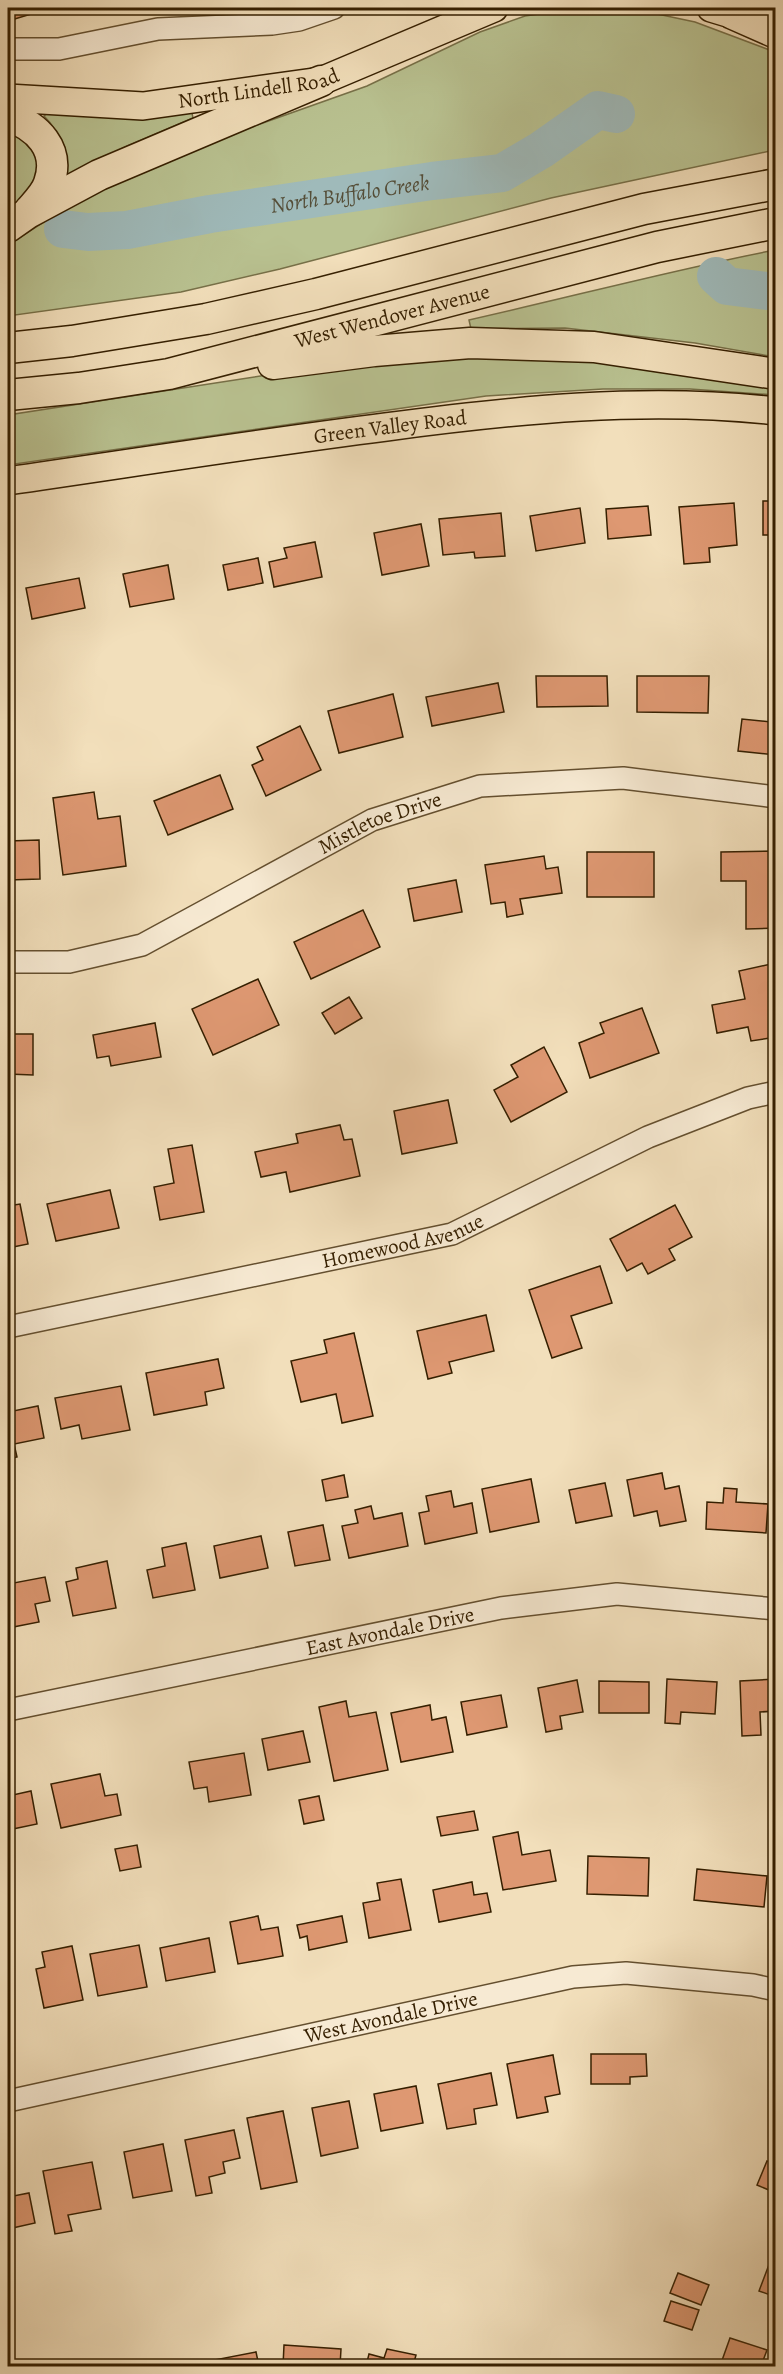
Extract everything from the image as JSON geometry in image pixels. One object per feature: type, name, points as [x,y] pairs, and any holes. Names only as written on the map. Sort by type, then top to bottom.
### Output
[{"type":"highway","points":[[722,11],[776,33]]},
{"type":"highway","points":[[18,220],[99,175],[321,81]]},
{"type":"highway","points":[[8,116],[34,128],[44,139],[50,153],[50,182],[45,193],[18,220]]},
{"type":"highway","name":"West Wendover Avenue","points":[[8,348],[72,341],[206,319],[316,294],[645,209],[776,184]]},
{"type":"highway","name":"West Wendover Avenue","points":[[8,394],[79,388],[169,374],[657,247],[776,223]]},
{"type":"highway","points":[[169,374],[374,351],[470,343],[594,347],[776,374]]},
{"type":"main road","name":"North Lindell Road","points":[[8,98],[143,106],[321,81],[494,8]]},
{"type":"main road","points":[[722,11],[776,27]]},
{"type":"main road","name":"Green Valley Road","points":[[8,481],[352,431],[522,411],[665,405],[737,406],[776,411]]},
{"type":"street","points":[[8,49],[59,49],[158,29],[272,24],[299,20],[334,8]]},
{"type":"street","name":"Mistletoe Drive","points":[[8,962],[69,962],[142,945],[372,820],[480,786],[623,778],[776,797]]},
{"type":"street","name":"Homewood Avenue","points":[[8,1327],[452,1234],[648,1137],[748,1098],[776,1092]]},
{"type":"street","name":"East Avondale Drive","points":[[8,1710],[501,1608],[617,1594],[776,1609]]},
{"type":"street","name":"West Avondale Drive","points":[[8,2101],[573,1977],[626,1973],[753,1985],[776,1990]]},
{"type":"green space","points":[[629,8],[695,22],[775,52],[775,150],[551,198],[280,269],[181,292],[8,316],[8,245],[87,194],[243,130],[367,86],[480,32],[525,16],[573,9]]},
{"type":"green space","points":[[49,112],[192,113],[193,118],[125,147],[64,178],[59,137],[44,116]]},
{"type":"green space","points":[[8,123],[16,128],[29,143],[37,163],[37,173],[30,192],[8,210]]},
{"type":"green space","points":[[775,250],[775,357],[695,343],[565,328],[471,329],[469,320]]},
{"type":"green space","points":[[547,354],[775,386],[775,395],[690,389],[603,389],[486,396],[8,465],[8,415],[312,368],[452,355]]},
{"type":"building","points":[[8,8],[48,8],[48,9],[8,21]]},
{"type":"building","points":[[763,501],[776,501],[776,535],[763,535]]},
{"type":"building","points":[[734,503],[737,545],[709,548],[710,562],[684,564],[679,507]]},
{"type":"building","points":[[648,506],[651,535],[608,539],[606,509]]},
{"type":"building","points":[[580,508],[585,543],[536,551],[530,516]]},
{"type":"building","points":[[501,513],[505,556],[475,558],[474,552],[443,555],[439,519]]},
{"type":"building","points":[[421,524],[429,566],[382,575],[374,533]]},
{"type":"building","points":[[315,542],[322,577],[274,587],[269,562],[287,558],[284,548]]},
{"type":"building","points":[[258,558],[263,583],[228,590],[223,565]]},
{"type":"building","points":[[168,565],[174,599],[130,607],[123,574]]},
{"type":"building","points":[[79,578],[85,608],[32,619],[26,588]]},
{"type":"building","points":[[536,676],[607,676],[608,706],[537,707]]},
{"type":"building","points":[[637,676],[709,676],[708,713],[637,712]]},
{"type":"building","points":[[498,683],[504,712],[432,726],[426,697]]},
{"type":"building","points":[[775,684],[776,755],[738,751],[742,719],[771,722]]},
{"type":"building","points":[[393,694],[403,737],[339,753],[328,711]]},
{"type":"building","points":[[300,726],[321,770],[266,796],[252,765],[263,760],[257,747]]},
{"type":"building","points":[[220,775],[233,809],[168,835],[154,801]]},
{"type":"building","points":[[94,792],[98,819],[120,816],[126,866],[63,875],[53,798]]},
{"type":"building","points":[[39,840],[40,879],[8,880],[8,841]]},
{"type":"building","points":[[776,851],[776,928],[746,929],[746,881],[721,881],[721,852]]},
{"type":"building","points":[[587,852],[654,852],[654,897],[587,897]]},
{"type":"building","points":[[544,856],[546,869],[558,867],[562,893],[520,899],[523,914],[507,917],[505,902],[491,904],[485,865]]},
{"type":"building","points":[[456,880],[462,912],[414,921],[408,889]]},
{"type":"building","points":[[363,910],[380,947],[311,979],[294,942]]},
{"type":"building","points":[[776,963],[776,1037],[751,1041],[748,1027],[717,1033],[712,1005],[745,999],[739,971]]},
{"type":"building","points":[[258,979],[279,1025],[213,1055],[192,1009]]},
{"type":"building","points":[[349,997],[362,1018],[335,1034],[322,1013]]},
{"type":"building","points":[[642,1008],[659,1053],[590,1078],[579,1043],[604,1033],[600,1023]]},
{"type":"building","points":[[155,1023],[161,1057],[111,1066],[109,1056],[97,1058],[93,1035]]},
{"type":"building","points":[[8,1034],[33,1034],[33,1075],[8,1074]]},
{"type":"building","points":[[544,1047],[567,1092],[511,1122],[494,1090],[518,1077],[511,1065]]},
{"type":"building","points":[[448,1100],[457,1143],[402,1154],[394,1111]]},
{"type":"building","points":[[340,1125],[344,1140],[352,1139],[360,1176],[290,1192],[286,1172],[261,1177],[255,1152],[298,1143],[296,1134]]},
{"type":"building","points":[[192,1145],[204,1212],[160,1220],[154,1187],[174,1183],[168,1149]]},
{"type":"building","points":[[110,1190],[119,1228],[56,1241],[47,1204]]},
{"type":"building","points":[[20,1204],[28,1244],[8,1248],[8,1206]]},
{"type":"building","points":[[675,1205],[692,1237],[669,1249],[675,1260],[648,1274],[642,1263],[627,1271],[610,1239]]},
{"type":"building","points":[[600,1266],[612,1303],[571,1316],[582,1348],[552,1358],[529,1290]]},
{"type":"building","points":[[486,1315],[494,1351],[449,1362],[452,1373],[428,1379],[417,1331]]},
{"type":"building","points":[[354,1333],[373,1416],[342,1423],[336,1394],[301,1402],[291,1361],[327,1353],[324,1340]]},
{"type":"building","points":[[218,1359],[224,1388],[205,1392],[207,1405],[154,1415],[146,1373]]},
{"type":"building","points":[[121,1386],[130,1430],[82,1439],[79,1425],[61,1429],[55,1398]]},
{"type":"building","points":[[38,1406],[44,1438],[14,1444],[17,1457],[8,1459],[8,1412]]},
{"type":"building","points":[[662,1473],[665,1489],[679,1486],[686,1521],[660,1526],[657,1511],[634,1516],[627,1480]]},
{"type":"building","points":[[344,1475],[348,1497],[326,1501],[322,1480]]},
{"type":"building","points":[[531,1479],[539,1522],[490,1532],[482,1489]]},
{"type":"building","points":[[605,1483],[612,1516],[576,1523],[569,1490]]},
{"type":"building","points":[[724,1488],[737,1489],[736,1502],[768,1504],[766,1533],[706,1529],[707,1502],[723,1503]]},
{"type":"building","points":[[451,1491],[454,1507],[472,1503],[477,1533],[425,1544],[419,1513],[429,1511],[426,1496]]},
{"type":"building","points":[[371,1506],[374,1519],[402,1513],[408,1546],[349,1558],[342,1526],[358,1523],[355,1510]]},
{"type":"building","points":[[323,1525],[330,1560],[295,1566],[288,1532]]},
{"type":"building","points":[[261,1536],[268,1568],[220,1578],[214,1546]]},
{"type":"building","points":[[186,1543],[195,1590],[153,1598],[147,1570],[165,1566],[162,1548]]},
{"type":"building","points":[[107,1561],[116,1608],[73,1616],[66,1582],[78,1579],[76,1568]]},
{"type":"building","points":[[45,1577],[50,1601],[35,1604],[39,1622],[8,1628],[8,1584]]},
{"type":"building","points":[[667,1679],[717,1682],[715,1714],[681,1712],[680,1724],[665,1723]]},
{"type":"building","points":[[776,1679],[776,1711],[760,1712],[761,1735],[742,1736],[740,1681]]},
{"type":"building","points":[[577,1680],[583,1712],[560,1716],[562,1729],[546,1732],[538,1688]]},
{"type":"building","points":[[599,1681],[649,1682],[649,1713],[599,1713]]},
{"type":"building","points":[[501,1695],[507,1727],[467,1735],[461,1702]]},
{"type":"building","points":[[346,1701],[349,1717],[376,1712],[388,1770],[334,1781],[319,1707]]},
{"type":"building","points":[[430,1705],[432,1720],[446,1717],[453,1752],[401,1762],[391,1713]]},
{"type":"building","points":[[303,1731],[310,1762],[268,1770],[262,1739]]},
{"type":"building","points":[[244,1753],[251,1795],[209,1802],[207,1787],[194,1789],[189,1762]]},
{"type":"building","points":[[100,1774],[105,1796],[117,1794],[121,1815],[61,1828],[51,1784]]},
{"type":"building","points":[[31,1791],[37,1824],[8,1830],[8,1796]]},
{"type":"building","points":[[319,1796],[324,1820],[304,1824],[299,1800]]},
{"type":"building","points":[[474,1811],[478,1830],[441,1836],[437,1817]]},
{"type":"building","points":[[518,1832],[522,1855],[550,1850],[556,1881],[503,1890],[493,1837]]},
{"type":"building","points":[[137,1845],[141,1867],[120,1871],[115,1849]]},
{"type":"building","points":[[588,1856],[649,1858],[648,1896],[587,1894]]},
{"type":"building","points":[[697,1869],[767,1876],[764,1907],[694,1900]]},
{"type":"building","points":[[401,1879],[411,1930],[369,1938],[363,1903],[380,1900],[377,1883]]},
{"type":"building","points":[[472,1882],[474,1895],[487,1893],[491,1912],[439,1922],[433,1890]]},
{"type":"building","points":[[258,1916],[261,1930],[278,1927],[283,1956],[238,1964],[230,1922]]},
{"type":"building","points":[[342,1916],[347,1942],[309,1950],[307,1936],[300,1938],[297,1925]]},
{"type":"building","points":[[209,1938],[215,1972],[166,1981],[160,1948]]},
{"type":"building","points":[[139,1945],[147,1987],[98,1996],[90,1954]]},
{"type":"building","points":[[72,1946],[83,2000],[44,2008],[36,1969],[45,1967],[42,1952]]},
{"type":"building","points":[[8,1986],[14,2012],[8,2014]]},
{"type":"building","points":[[591,2054],[646,2054],[647,2076],[630,2077],[630,2084],[591,2084]]},
{"type":"building","points":[[553,2055],[560,2094],[545,2097],[548,2112],[517,2118],[507,2064]]},
{"type":"building","points":[[491,2073],[497,2105],[474,2109],[476,2124],[447,2129],[438,2084]]},
{"type":"building","points":[[416,2086],[423,2123],[381,2131],[374,2094]]},
{"type":"building","points":[[349,2101],[358,2148],[321,2156],[312,2108]]},
{"type":"building","points":[[283,2111],[297,2182],[261,2189],[247,2118]]},
{"type":"building","points":[[234,2130],[240,2158],[223,2162],[225,2173],[209,2177],[212,2193],[196,2196],[185,2140]]},
{"type":"building","points":[[163,2144],[172,2191],[133,2198],[124,2152]]},
{"type":"building","points":[[767,2161],[776,2164],[776,2193],[757,2185]]},
{"type":"building","points":[[92,2162],[101,2209],[68,2215],[72,2231],[55,2234],[43,2171]]},
{"type":"building","points":[[29,2193],[35,2223],[8,2229],[8,2197]]},
{"type":"building","points":[[776,2246],[776,2297],[759,2291]]},
{"type":"building","points":[[678,2273],[709,2285],[701,2305],[670,2293]]},
{"type":"building","points":[[671,2301],[699,2310],[692,2330],[664,2321]]},
{"type":"building","points":[[730,2338],[767,2350],[761,2366],[720,2366]]},
{"type":"building","points":[[284,2345],[341,2349],[340,2366],[283,2366]]},
{"type":"building","points":[[387,2349],[416,2355],[413,2366],[366,2366],[369,2354],[384,2358]]},
{"type":"building","points":[[256,2352],[259,2366],[205,2366],[204,2362]]},
{"type":"waterway","name":"North Buffalo Creek","points":[[63,229],[88,232],[127,230],[210,214],[432,181],[502,173],[541,150],[598,110],[616,114]]},
{"type":"waterway","name":"North Buffalo Creek","points":[[716,276],[727,286],[776,292]]}]
